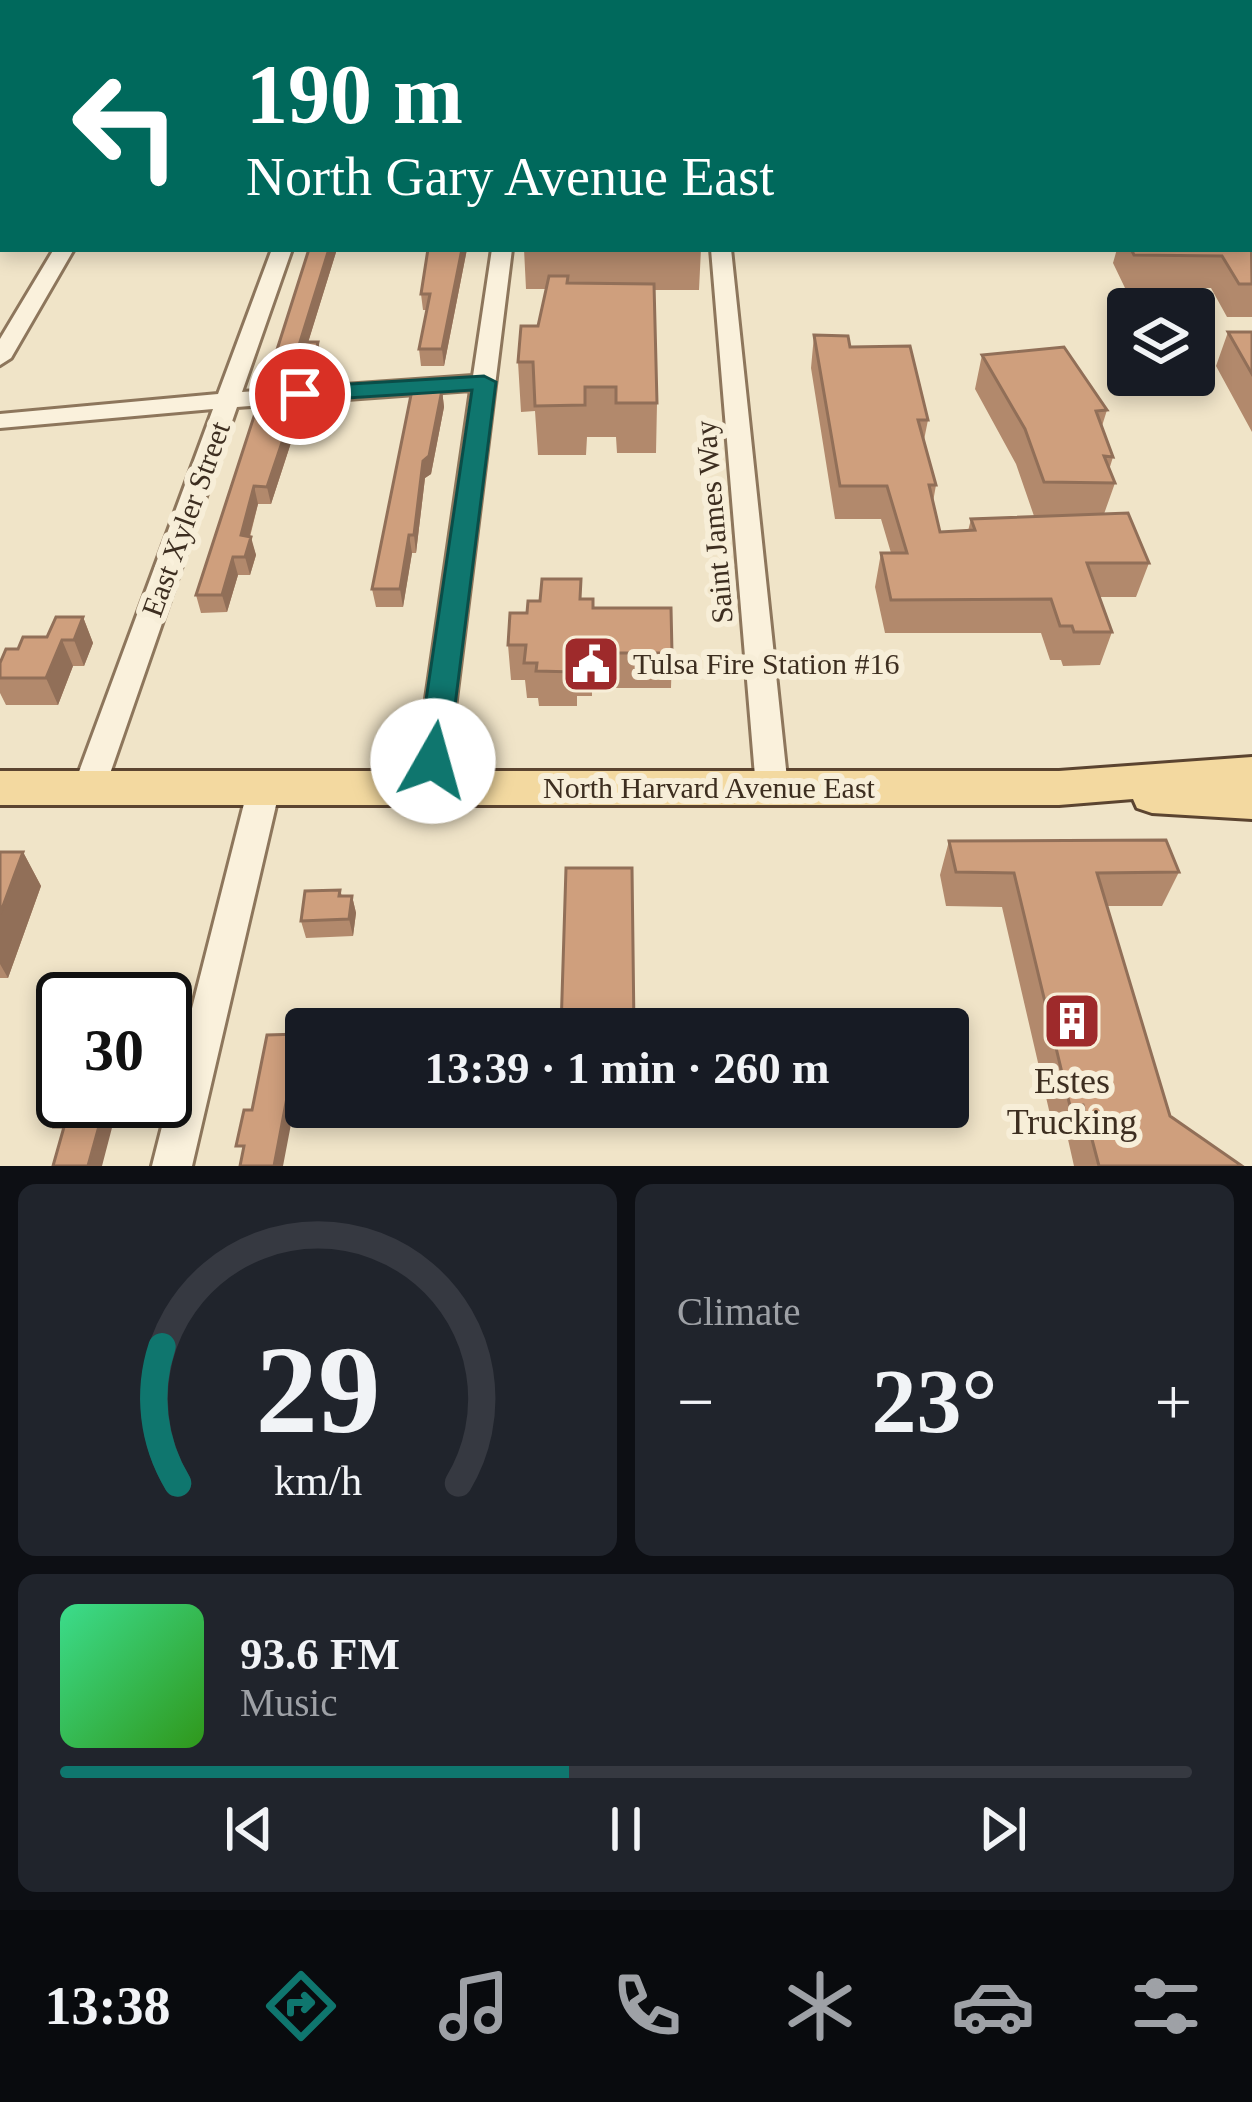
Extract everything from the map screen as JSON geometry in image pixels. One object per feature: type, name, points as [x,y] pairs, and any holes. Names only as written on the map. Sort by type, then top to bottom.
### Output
[{"type":"main road","name":"North Harvard Avenue East","points":[[1059,788],[1252,773]]},
{"type":"main road","name":"North Harvard Avenue East","points":[[0,788],[1059,788],[1252,802]]},
{"type":"street","points":[[0,358],[62,252]]},
{"type":"street","name":"East Xyler Street","points":[[89,788],[281,252]]},
{"type":"street","points":[[429,788],[502,252]]},
{"type":"street","name":"Saint James Way","points":[[721,252],[772,788]]},
{"type":"street","points":[[0,421],[227,403],[336,388],[484,382]]},
{"type":"street","points":[[172,1166],[263,788]]},
{"type":"building","points":[[308,252],[328,252],[300,342],[318,342],[314,359],[274,359]]},
{"type":"building","points":[[428,252],[461,252],[442,349],[419,349],[430,294],[421,294]]},
{"type":"building","points":[[1251,252],[1252,284],[1239,284],[1222,256],[1134,255]]},
{"type":"building","points":[[549,276],[568,276],[567,283],[654,284],[657,403],[616,403],[616,387],[585,387],[585,405],[535,406],[533,362],[518,362],[521,326],[538,326]]},
{"type":"building","points":[[1228,332],[1252,332],[1252,374]]},
{"type":"building","points":[[814,335],[848,336],[850,347],[910,346],[928,420],[918,420],[936,485],[929,485],[940,532],[975,530],[971,519],[1128,513],[1149,563],[1087,563],[1112,632],[1074,632],[1072,626],[1060,626],[1051,599],[891,600],[881,553],[907,553],[887,486],[840,486]]},
{"type":"building","points":[[1064,347],[1107,410],[1096,411],[1113,457],[1104,456],[1115,483],[1044,482],[1025,429],[982,355]]},
{"type":"building","points":[[413,385],[442,390],[429,456],[423,461],[414,535],[409,535],[400,589],[372,589]]},
{"type":"building","points":[[259,401],[296,401],[267,487],[254,486],[241,535],[251,537],[245,557],[233,557],[222,595],[196,595]]},
{"type":"building","points":[[542,579],[581,579],[580,599],[593,599],[593,608],[671,608],[672,653],[591,653],[591,661],[576,661],[576,672],[536,671],[537,663],[524,663],[526,645],[508,645],[510,613],[527,613],[528,601],[540,601]]},
{"type":"building","points":[[56,617],[83,617],[74,640],[62,640],[46,678],[0,678],[6,649],[18,649],[23,637],[47,637]]},
{"type":"building","points":[[1166,840],[1179,872],[1097,873],[1170,1116],[1242,1166],[1099,1166],[1083,1105],[1070,1106],[1014,873],[956,872],[949,841]]},
{"type":"building","points":[[0,852],[23,852],[0,914]]},
{"type":"building","points":[[566,868],[632,868],[634,1008],[562,1008]]},
{"type":"building","points":[[340,890],[339,896],[352,896],[349,919],[301,921],[305,891]]},
{"type":"building","points":[[285,1034],[285,1108],[274,1166],[240,1166],[244,1146],[236,1146],[244,1110],[252,1110],[267,1035]]},
{"type":"building","points":[[64,1128],[99,1128],[88,1166],[53,1166]]},
{"type":"place","name":"Tulsa Fire Station #16","points":[[591,664]]},
{"type":"place","name":"Estes Trucking","points":[[1072,1021]]},
{"type":"route","points":[[300,394],[336,388],[484,382],[433,761]]}]
